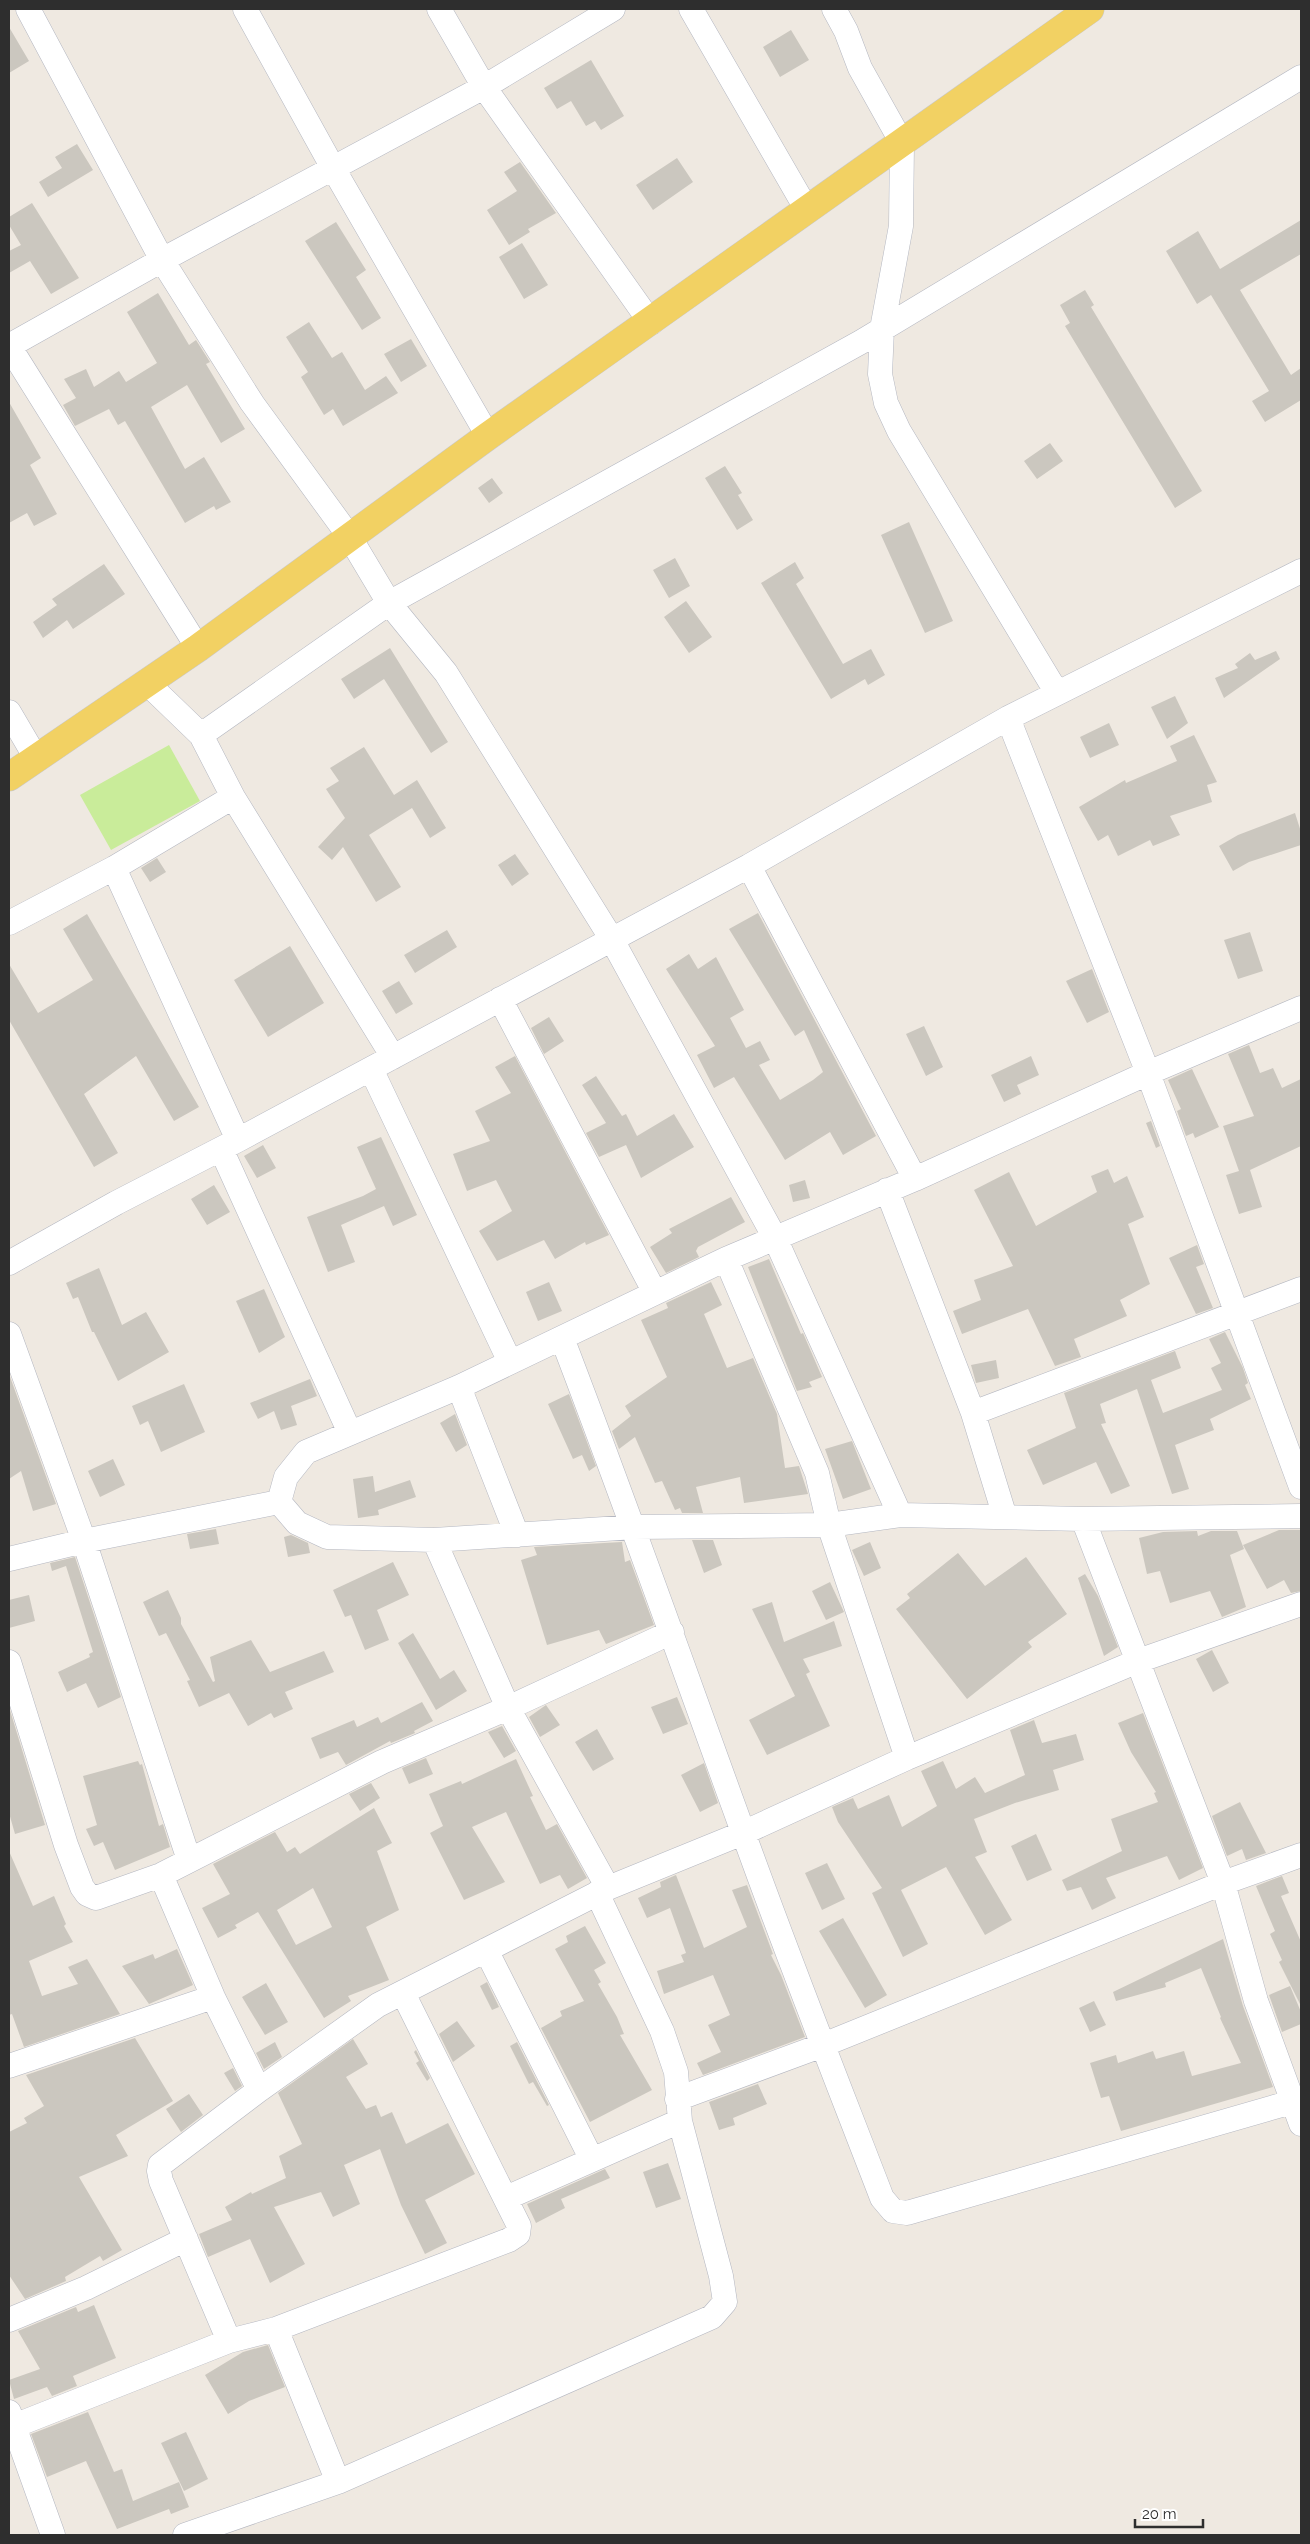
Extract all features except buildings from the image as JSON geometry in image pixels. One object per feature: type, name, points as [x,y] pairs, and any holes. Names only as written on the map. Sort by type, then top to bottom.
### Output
[{"type":"main road","points":[[9,777],[198,648],[488,436],[651,323],[806,210],[1090,9]]},
{"type":"street","points":[[28,9],[162,260],[252,403],[349,536],[389,602],[446,673],[611,938],[775,1238],[900,1515]]},
{"type":"street","points":[[245,9],[333,168],[488,436]]},
{"type":"street","points":[[439,9],[484,87],[651,323]]},
{"type":"street","points":[[198,648],[9,346],[162,260],[484,87],[613,9]]},
{"type":"street","points":[[691,9],[806,210]]},
{"type":"street","points":[[834,9],[846,31],[860,68],[902,143],[901,226],[882,329],[880,374],[886,403],[899,431],[1056,693]]},
{"type":"street","points":[[202,735],[389,602],[882,329],[1301,77]]},
{"type":"street","points":[[9,1263],[116,1203],[371,1069],[611,938],[749,866],[1008,718],[1301,571]]},
{"type":"street","points":[[148,683],[202,735],[233,797],[393,1057]]},
{"type":"street","points":[[9,712],[36,758]]},
{"type":"street","points":[[1008,718],[1148,1074],[1301,1487]]},
{"type":"street","points":[[9,921],[114,868],[233,797]]},
{"type":"street","points":[[749,866],[915,1179]]},
{"type":"street","points":[[114,868],[350,1433]]},
{"type":"street","points":[[500,999],[655,1293]]},
{"type":"street","points":[[279,1502],[286,1477],[306,1452],[459,1387],[726,1259],[915,1179],[1148,1074],[1301,1009]]},
{"type":"street","points":[[371,1069],[510,1362]]},
{"type":"street","points":[[887,1190],[973,1413],[1005,1517]]},
{"type":"street","points":[[726,1259],[817,1473],[829,1525],[907,1758]]},
{"type":"street","points":[[973,1413],[1301,1289]]},
{"type":"street","points":[[9,1334],[84,1541],[189,1860]]},
{"type":"street","points":[[562,1338],[635,1527],[743,1833],[823,2045],[882,2198],[893,2211],[907,2213],[1297,2113],[1256,2001],[1223,1883],[1083,1518]]},
{"type":"street","points":[[459,1387],[517,1535]]},
{"type":"street","points":[[9,1559],[84,1541],[279,1502]]},
{"type":"street","points":[[279,1502],[297,1523],[326,1537],[434,1540],[635,1527],[829,1525],[900,1515],[1083,1518],[1301,1516]]},
{"type":"street","points":[[185,2535],[338,2482],[712,2317],[725,2302],[721,2276],[678,2110],[676,2072],[662,2031],[602,1890],[508,1708],[434,1540]]},
{"type":"street","points":[[229,2341],[161,2181],[160,2166],[259,2090],[378,2005],[602,1890],[743,1833],[907,1758],[1138,1661],[1301,1604]]},
{"type":"street","points":[[9,1662],[66,1845],[87,1894],[96,1898],[161,1875],[382,1762],[508,1708],[672,1632]]},
{"type":"street","points":[[506,2198],[592,2160],[678,2110],[823,2045],[1223,1883],[1301,1855]]},
{"type":"street","points":[[161,1875],[213,1998],[259,2090]]},
{"type":"street","points":[[486,1950],[592,2160]]},
{"type":"street","points":[[53,2535],[11,2419],[229,2341],[276,2329],[509,2240],[518,2234],[519,2226],[506,2198],[403,1993]]},
{"type":"street","points":[[9,2066],[213,1998]]},
{"type":"street","points":[[9,2320],[86,2288],[186,2239]]},
{"type":"street","points":[[276,2329],[338,2482]]},
{"type":"green space","points":[[169,745],[200,801],[111,850],[80,795]]}]
